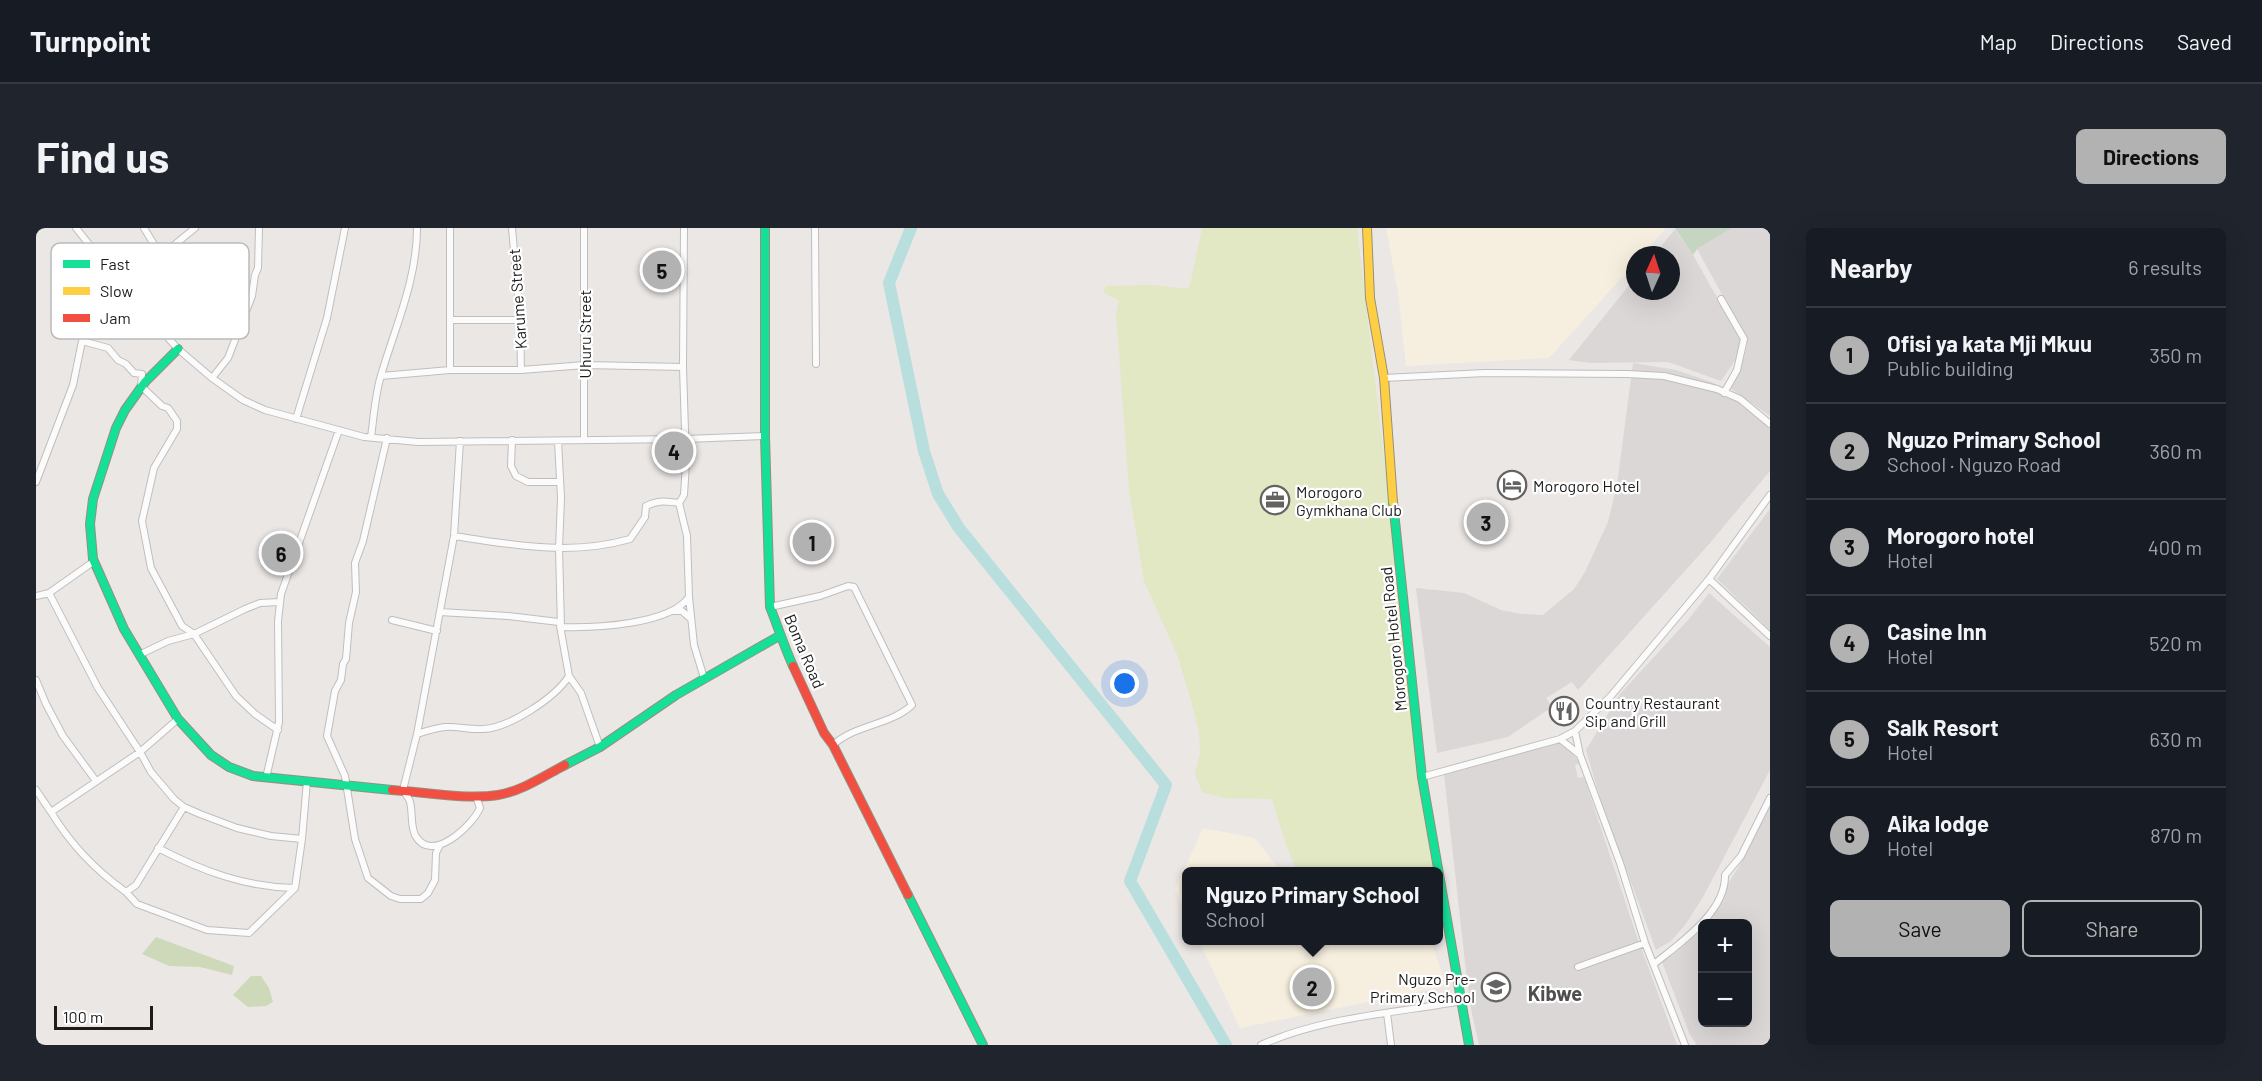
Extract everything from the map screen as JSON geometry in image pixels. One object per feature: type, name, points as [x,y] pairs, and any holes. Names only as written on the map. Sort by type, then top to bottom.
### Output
[{"type":"street","points":[[76,228],[88,243]]},
{"type":"street","points":[[144,228],[153,243]]},
{"type":"street","points":[[177,243],[195,228]]},
{"type":"street","points":[[249,304],[258,268],[259,228]]},
{"type":"street","points":[[296,419],[327,318],[345,228]]},
{"type":"street","points":[[371,437],[381,376],[408,292],[416,253],[417,228]]},
{"type":"street","points":[[450,228],[450,370]]},
{"type":"street","name":"Karume Street","points":[[512,228],[522,370]]},
{"type":"street","name":"Uhuru Street","points":[[584,228],[584,440]]},
{"type":"street","points":[[684,228],[683,367],[686,463],[684,495],[679,503],[687,536],[689,597],[694,645],[704,678]]},
{"type":"street","name":"Boma Road","points":[[765,228],[765,436],[770,607],[779,636],[824,734],[833,745],[983,1045]]},
{"type":"street","points":[[815,228],[816,364]]},
{"type":"street","name":"Morogoro Hotel Road","points":[[1367,228],[1370,298],[1384,378],[1392,493],[1422,777],[1438,867]]},
{"type":"street","points":[[1721,300],[1744,339],[1737,370],[1724,393]]},
{"type":"street","points":[[450,320],[520,320]]},
{"type":"street","points":[[169,339],[212,378],[243,400],[265,410],[296,419],[371,437],[418,442],[765,436]]},
{"type":"street","points":[[212,378],[228,358],[235,339]]},
{"type":"street","points":[[36,483],[73,385],[82,341],[108,348],[134,373],[142,374],[141,386]]},
{"type":"street","points":[[178,349],[152,372],[119,419],[94,488],[89,526],[93,562],[124,629],[178,719],[211,755],[229,767],[266,778],[476,796],[498,795],[519,789],[600,747],[651,711],[704,678],[779,636]]},
{"type":"street","points":[[381,376],[450,370],[522,370],[585,365],[683,367]]},
{"type":"street","points":[[1384,378],[1485,373],[1643,374],[1682,380],[1717,389],[1740,399],[1770,424]]},
{"type":"street","points":[[141,386],[162,406],[168,408],[177,424],[177,429],[154,468],[142,521],[151,568],[182,626],[194,634],[244,705],[278,730]]},
{"type":"street","points":[[266,778],[278,730],[279,602],[284,580],[339,430]]},
{"type":"street","points":[[387,438],[363,541],[355,563],[356,592],[349,623],[346,659],[341,680],[335,691],[334,708],[327,736],[342,766],[355,839],[368,878],[392,896],[400,899],[421,899],[435,880],[436,854],[440,845]]},
{"type":"street","points":[[512,440],[512,466],[516,476],[528,482],[559,482]]},
{"type":"street","points":[[460,441],[454,536],[417,734],[403,790],[410,802],[410,820],[419,840],[428,844],[440,845],[453,840],[473,820],[480,808],[476,796]]},
{"type":"street","points":[[558,441],[561,498],[560,625],[569,676],[581,693],[591,728],[600,747]]},
{"type":"street","points":[[1422,777],[1560,739],[1575,731],[1610,697],[1709,579],[1770,495]]},
{"type":"street","points":[[454,536],[521,546],[559,549],[590,547],[630,539],[645,517],[646,506],[660,501],[679,503]]},
{"type":"street","points":[[36,596],[49,593],[93,562]]},
{"type":"street","points":[[1709,579],[1770,636]]},
{"type":"street","points":[[770,607],[820,596],[848,586],[854,587],[911,701],[912,705],[902,713],[842,736],[833,745]]},
{"type":"street","points":[[49,593],[98,688],[140,752],[150,772],[174,799],[184,807],[237,828],[271,836],[302,838]]},
{"type":"street","points":[[440,612],[508,616],[560,625],[620,623],[673,611],[689,597]]},
{"type":"street","points":[[139,655],[168,641],[194,634],[260,603],[279,602]]},
{"type":"street","points":[[673,611],[682,611],[691,619]]},
{"type":"street","points":[[392,620],[437,631]]},
{"type":"street","points":[[417,734],[446,727],[481,729],[504,724],[552,696],[569,676]]},
{"type":"street","points":[[36,680],[63,736],[96,782]]},
{"type":"street","points":[[51,812],[140,752],[178,719]]},
{"type":"street","points":[[1575,731],[1580,755],[1620,863],[1645,943],[1685,1045]]},
{"type":"street","points":[[1560,739],[1580,755]]},
{"type":"street","points":[[36,790],[63,831],[81,853],[137,904],[207,930],[249,933],[295,888],[307,781]]},
{"type":"street","points":[[1654,964],[1701,926],[1725,888],[1725,875],[1741,856],[1770,798]]},
{"type":"street","points":[[126,892],[136,885],[184,807]]},
{"type":"street","points":[[158,849],[188,864],[226,878],[295,888]]},
{"type":"street","name":"Morogoro Hotel Road","points":[[1443,895],[1468,1045]]},
{"type":"street","points":[[1578,967],[1645,943]]},
{"type":"street","points":[[1261,1045],[1293,1032],[1462,1001]]},
{"type":"street","points":[[1387,1013],[1391,1045]]},
{"type":"shaded area","points":[[1386,228],[1666,228],[1650,246],[1626,246],[1626,273],[1549,358],[1406,366],[1398,293]]},
{"type":"shaded area","points":[[1732,228],[1770,228],[1770,416],[1726,385],[1744,358],[1746,338],[1697,249]]},
{"type":"shaded area","points":[[1675,229],[1693,255],[1741,340],[1738,356],[1721,381],[1668,362],[1590,363],[1569,360],[1626,289],[1626,300],[1680,300],[1680,246],[1661,246]]},
{"type":"shaded area","points":[[1633,363],[1676,370],[1714,383],[1770,426],[1770,471],[1710,543],[1578,690],[1572,682],[1546,698],[1552,707],[1508,737],[1437,753],[1416,588],[1464,593],[1501,610],[1543,615],[1574,589],[1585,572],[1608,522],[1617,485]]},
{"type":"shaded area","points":[[1770,509],[1770,630],[1717,579]]},
{"type":"shaded area","points":[[1709,593],[1770,647],[1770,770],[1703,897],[1685,925],[1671,941],[1656,950],[1600,798],[1586,750],[1620,694],[1688,620]]},
{"type":"shaded area","points":[[1546,742],[1558,742],[1568,748],[1580,763],[1575,765],[1578,778],[1584,777],[1636,934],[1677,1045],[1479,1045],[1467,980],[1444,774]]},
{"type":"shaded area","points":[[1770,803],[1770,1045],[1697,1045],[1690,1035],[1662,962],[1678,950],[1698,928],[1698,1027],[1752,1027],[1752,919],[1706,919],[1739,866]]},
{"type":"shaded area","points":[[1203,828],[1255,838],[1277,867],[1185,867]]},
{"type":"shaded area","points":[[1182,874],[1182,905],[1175,889]]},
{"type":"shaded area","points":[[1201,945],[1432,945],[1446,986],[1240,1028]]},
{"type":"green space","points":[[1202,228],[1357,228],[1433,867],[1295,867],[1272,799],[1224,798],[1202,792],[1195,774],[1200,753],[1199,732],[1192,704],[1178,657],[1144,581],[1129,490],[1116,313],[1119,301],[1103,292],[1106,286],[1153,285],[1187,289],[1190,285]]},
{"type":"green space","points":[[1675,228],[1732,228],[1697,249],[1693,255]]},
{"type":"green space","points":[[156,937],[234,966],[232,975],[200,967],[169,966],[142,954]]},
{"type":"green space","points":[[251,976],[261,976],[269,988],[273,1002],[266,1006],[248,1007],[233,995]]},
{"type":"waterway","points":[[911,228],[889,283],[924,451],[938,494],[959,528],[1166,785],[1130,881],[1226,1045]]},
{"type":"traffic: fast","points":[[765,228],[765,436],[770,607],[793,666]]},
{"type":"traffic: fast","points":[[178,349],[145,382],[125,410],[116,428],[93,499],[90,524],[93,559],[124,629],[178,719],[211,755],[229,767],[253,776],[392,790]]},
{"type":"traffic: fast","points":[[1393,502],[1422,777],[1438,867]]},
{"type":"traffic: fast","points":[[565,765],[600,747],[676,695],[779,636]]},
{"type":"traffic: fast","points":[[908,895],[983,1045]]},
{"type":"traffic: fast","points":[[1443,897],[1469,1045]]},
{"type":"traffic: slow","points":[[1367,228],[1370,298],[1384,378],[1393,502]]},
{"type":"traffic: jam","points":[[793,666],[824,733],[833,745],[908,895]]},
{"type":"traffic: jam","points":[[392,790],[458,796],[498,795],[524,787],[565,765]]},
{"type":"place","name":"Salk Resort","points":[[662,270]]},
{"type":"place","name":"Casine Inn","points":[[674,451]]},
{"type":"place","name":"Morogoro Hotel","points":[[1512,485]]},
{"type":"place","name":"Morogoro Gymkhana Club","points":[[1275,500]]},
{"type":"place","name":"Morogoro hotel","points":[[1486,522]]},
{"type":"place","name":"Ofisi ya kata Mji Mkuu","points":[[812,542]]},
{"type":"place","name":"Aika lodge","points":[[281,553]]},
{"type":"place","name":"Country Restaurant Sip and Grill","points":[[1564,711]]},
{"type":"place","name":"Nguzo Primary School","points":[[1312,987]]},
{"type":"place","name":"Nguzo Pre- Primary School","points":[[1496,987]]},
{"type":"district","name":"Kibwe","points":[[1555,993]]}]
